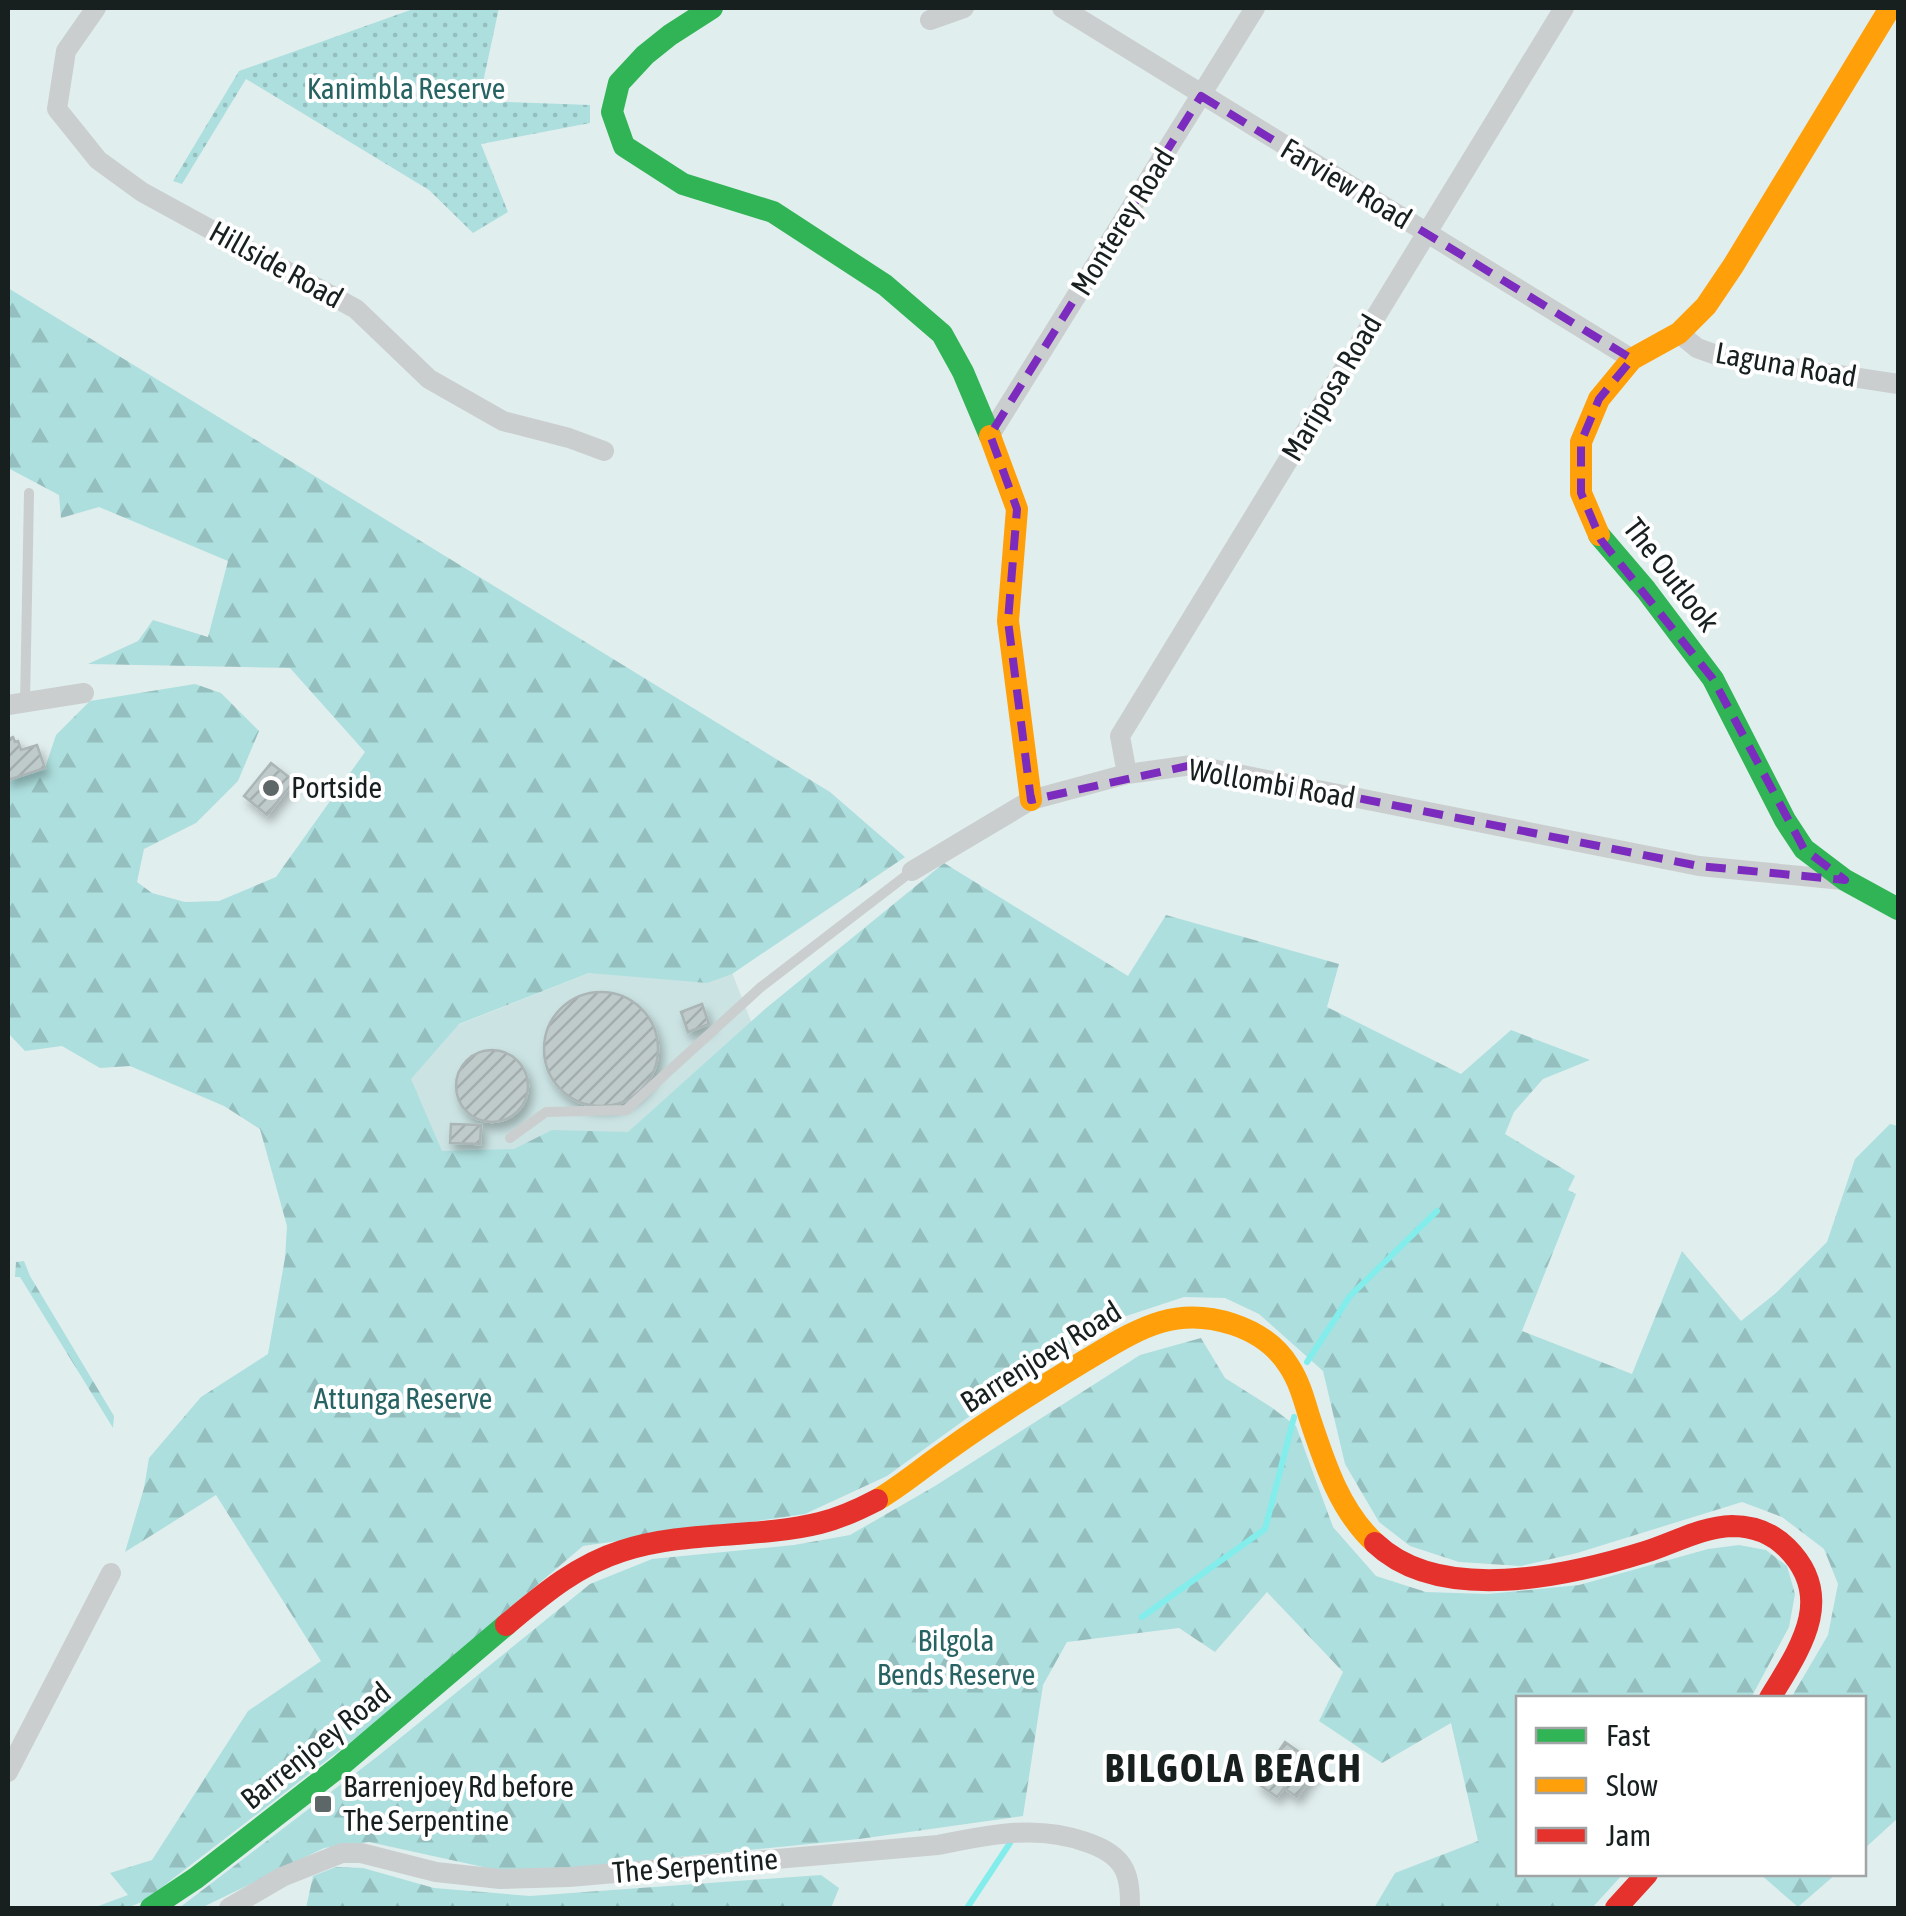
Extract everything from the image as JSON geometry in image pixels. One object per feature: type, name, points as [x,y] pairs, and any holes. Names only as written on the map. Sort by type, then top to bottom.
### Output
[{"type":"main road","points":[[712,8],[670,34],[619,83],[612,112],[624,146],[683,184],[772,212],[885,285],[942,334],[963,372],[1017,509],[1008,621],[1031,800]]},
{"type":"main road","name":"The Outlook","points":[[1890,8],[1706,306],[1679,333],[1632,359],[1599,399],[1581,442],[1581,493],[1602,540],[1714,679],[1785,820],[1804,848],[1845,880],[1898,909]]},
{"type":"main road","name":"Barrenjoey Road","points":[[152,1908],[271,1821],[524,1609],[577,1570],[629,1548],[692,1538],[796,1530],[846,1516],[879,1500],[1055,1379],[1135,1332],[1183,1317],[1226,1322],[1278,1350],[1300,1388],[1343,1504],[1369,1538],[1393,1559],[1413,1568],[1454,1577],[1524,1577],[1582,1569],[1732,1525],[1764,1531],[1777,1538],[1802,1565],[1811,1582],[1814,1604],[1810,1627],[1771,1696]]},
{"type":"main road","points":[[1616,1908],[1644,1876]]},
{"type":"street","name":"Hillside Road","points":[[96,8],[66,51],[57,109],[98,160],[142,192],[356,309],[429,378],[444,387],[503,420],[604,451]]},
{"type":"street","points":[[930,20],[964,8]]},
{"type":"street","name":"Farview Road","points":[[1062,8],[1632,359]]},
{"type":"street","name":"Monterey Road","points":[[990,435],[1255,8]]},
{"type":"street","name":"Mariposa Road","points":[[1127,774],[1120,736],[1564,8]]},
{"type":"street","name":"Laguna Road","points":[[1679,333],[1697,348],[1722,356],[1898,384]]},
{"type":"street","points":[[16,705],[84,692]]},
{"type":"street","name":"Wollombi Road","points":[[912,871],[1031,800],[1127,774],[1192,765],[1699,866],[1845,880]]},
{"type":"street","points":[[8,1772],[111,1574]]},
{"type":"street","name":"The Serpentine","points":[[229,1908],[282,1877],[342,1853],[361,1853],[452,1875],[518,1879],[938,1845],[993,1834],[1041,1832],[1076,1839],[1111,1854],[1124,1868],[1130,1908]]},
{"type":"lane","points":[[16,705],[29,493]]},
{"type":"lane","name":"Wollombi Road","points":[[510,1138],[546,1112],[626,1110],[761,986],[912,871]]},
{"type":"highlighted area","points":[[1201,96],[1632,359],[1599,399],[1581,442],[1581,493],[1601,540],[1713,679],[1804,849],[1845,880],[1699,866],[1192,765],[1031,800],[1008,621],[1017,509],[990,435]]},
{"type":"shaded area","points":[[713,924],[772,1075],[525,1173],[416,1186],[367,1061]]},
{"type":"green space","name":"Kanimbla Reserve","points":[[416,8],[499,8],[479,101],[590,105],[590,123],[481,144],[508,212],[473,233],[429,190],[246,79],[182,184],[173,181],[239,71]]},
{"type":"green space","name":"Attunga Reserve","points":[[8,288],[830,792],[905,857],[732,974],[707,983],[589,973],[459,1024],[411,1079],[442,1151],[514,1149],[552,1130],[628,1132],[765,1009],[944,863],[1128,976],[1166,915],[1339,964],[1327,1007],[1461,1074],[1511,1030],[1590,1060],[1543,1079],[1514,1112],[1505,1134],[1575,1176],[1568,1190],[1576,1194],[1522,1331],[1632,1374],[1682,1251],[1741,1321],[1776,1293],[1827,1242],[1855,1159],[1890,1124],[1898,1126],[1898,1818],[1866,1847],[1866,1696],[1792,1696],[1828,1635],[1838,1584],[1824,1549],[1782,1517],[1742,1502],[1577,1553],[1521,1566],[1459,1562],[1410,1546],[1379,1522],[1345,1464],[1323,1371],[1259,1314],[1225,1298],[1184,1297],[1093,1327],[887,1476],[805,1514],[583,1546],[365,1731],[144,1901],[127,1908],[93,1908],[128,1895],[110,1873],[152,1860],[248,1711],[321,1661],[216,1495],[125,1552],[149,1458],[201,1397],[268,1354],[287,1226],[260,1129],[224,1106],[130,1066],[100,1068],[62,1046],[25,1051],[8,1033],[8,780],[45,768],[56,735],[90,701],[195,684],[221,693],[259,731],[238,781],[196,823],[144,849],[137,882],[152,893],[185,902],[219,901],[276,877],[365,752],[290,668],[88,664],[138,641],[153,620],[208,637],[228,561],[99,507],[61,518],[59,495],[8,468]]},
{"type":"green space","points":[[24,1261],[114,1416],[113,1428],[20,1277],[15,1277],[16,1262]]},
{"type":"green space","name":"Bilgola Bends Reserve","points":[[1201,1338],[1225,1378],[1296,1426],[1333,1527],[1376,1576],[1426,1592],[1488,1594],[1579,1585],[1708,1549],[1739,1545],[1766,1550],[1787,1566],[1795,1594],[1789,1627],[1752,1696],[1516,1696],[1516,1876],[1621,1876],[1592,1908],[1374,1908],[1395,1873],[1478,1841],[1451,1723],[1382,1763],[1319,1721],[1343,1672],[1267,1592],[1215,1652],[1179,1628],[1067,1642],[1043,1685],[1023,1816],[859,1839],[506,1872],[369,1842],[324,1848],[201,1908],[179,1908],[378,1756],[590,1584],[652,1559],[794,1545],[850,1535],[935,1486],[1140,1355]]},
{"type":"green space","points":[[336,1867],[363,1868],[434,1888],[530,1896],[821,1875],[839,1888],[831,1908],[306,1908],[313,1876]]},
{"type":"green space","points":[[1762,1876],[1834,1876],[1798,1907]]},
{"type":"building","points":[[13,737],[21,750],[37,745],[45,768],[8,780],[8,739]]},
{"type":"building","points":[[271,763],[294,781],[267,815],[244,796]]},
{"type":"building","points":[[601,992],[623,996],[641,1009],[654,1027],[658,1049],[654,1071],[641,1089],[623,1102],[601,1106],[579,1102],[561,1089],[548,1071],[544,1049],[548,1027],[561,1009],[579,996]]},
{"type":"building","points":[[702,1004],[709,1024],[688,1032],[681,1012]]},
{"type":"building","points":[[492,1050],[518,1060],[528,1086],[518,1112],[492,1122],[466,1112],[456,1086],[466,1060]]},
{"type":"building","points":[[451,1124],[481,1125],[480,1144],[450,1143]]},
{"type":"building","points":[[1285,1742],[1319,1766],[1297,1797],[1284,1788],[1277,1797],[1257,1783]]},
{"type":"waterway","points":[[1307,1362],[1350,1296],[1437,1211]]},
{"type":"waterway","points":[[1142,1617],[1265,1529],[1294,1417]]},
{"type":"waterway","points":[[967,1908],[1010,1843]]},
{"type":"traffic: fast","points":[[712,8],[645,55],[619,83],[612,112],[624,146],[683,184],[773,212],[885,285],[942,334],[990,436]]},
{"type":"traffic: fast","points":[[1599,535],[1713,679],[1785,820],[1804,849],[1845,880],[1898,909]]},
{"type":"traffic: fast","points":[[151,1908],[196,1878],[340,1766],[506,1625]]},
{"type":"traffic: slow","points":[[1599,535],[1581,493],[1581,442],[1599,399],[1632,359],[1679,333],[1706,306],[1890,8]]},
{"type":"traffic: slow","points":[[990,436],[1017,509],[1008,621],[1031,800]]},
{"type":"traffic: slow","points":[[877,1500],[997,1416],[1113,1344],[1161,1322],[1196,1318],[1249,1331],[1278,1352],[1298,1384],[1342,1500],[1375,1543]]},
{"type":"traffic: jam","points":[[506,1625],[575,1573],[622,1551],[671,1540],[795,1528],[835,1519],[877,1500]]},
{"type":"traffic: jam","points":[[1375,1543],[1402,1562],[1434,1574],[1506,1580],[1614,1561],[1721,1527],[1762,1531],[1787,1548],[1810,1586],[1808,1624],[1771,1696]]},
{"type":"traffic: jam","points":[[1616,1908],[1645,1876]]},
{"type":"place","name":"Portside","points":[[271,788]]},
{"type":"place","name":"Barrenjoey Rd before The Serpentine","points":[[323,1804]]},
{"type":"district","name":"BILGOLA BEACH","points":[[1234,1768]]}]
